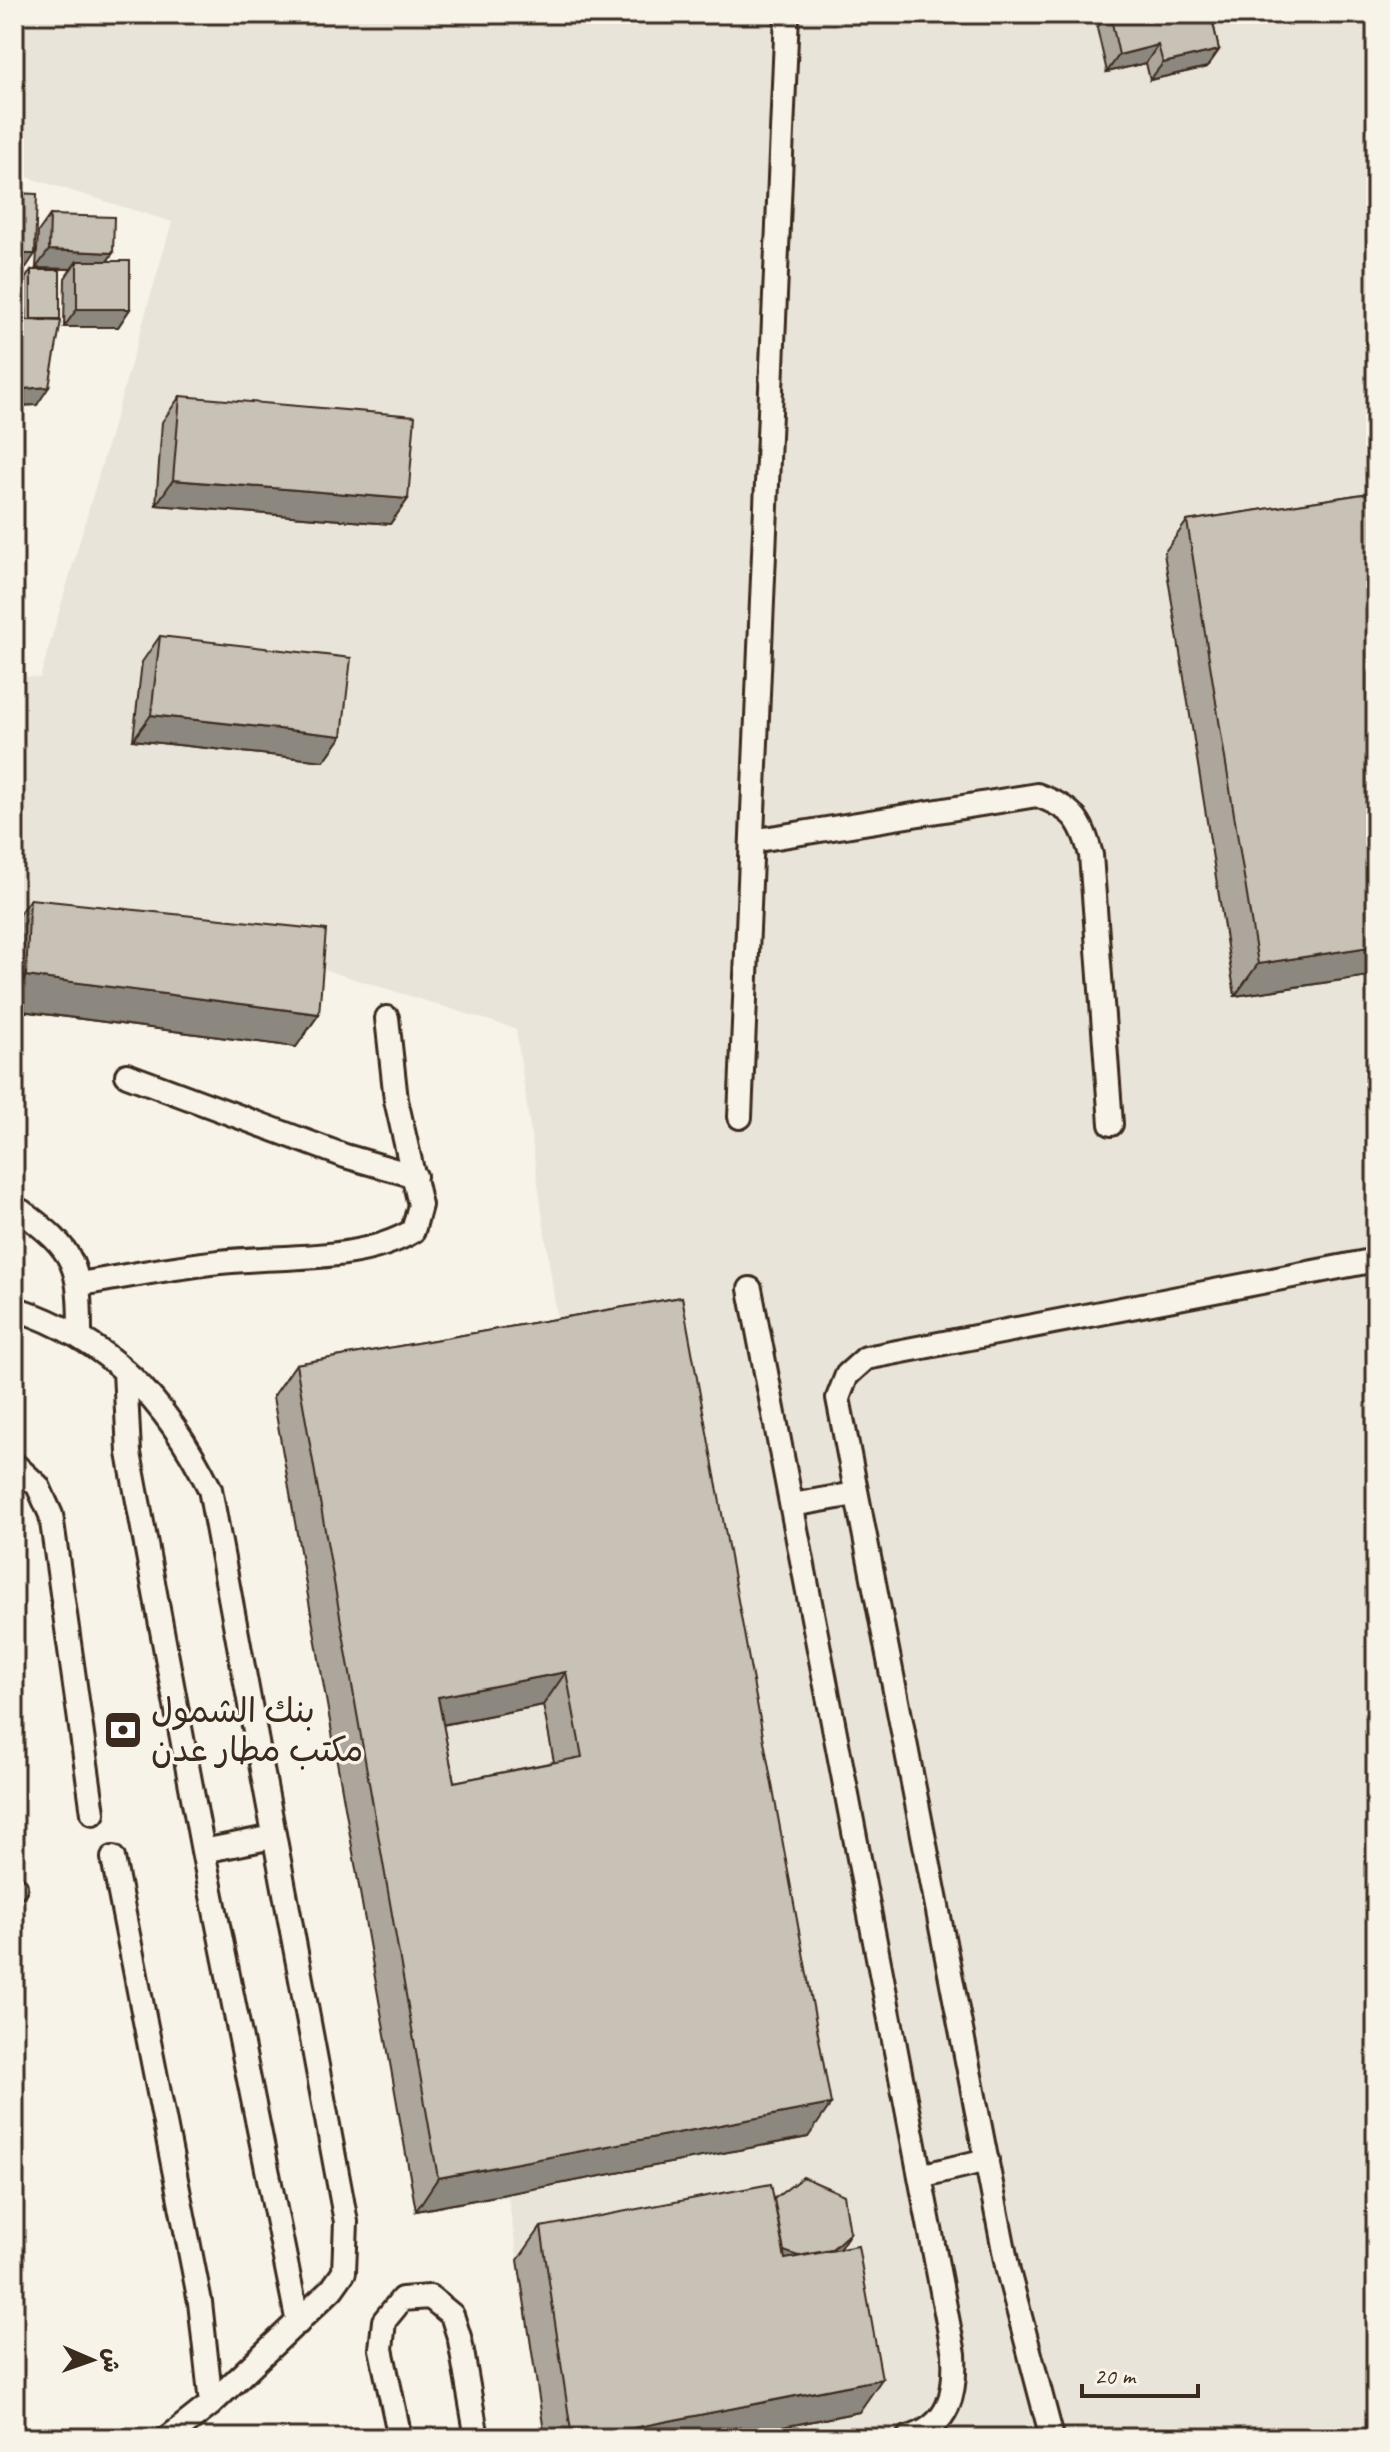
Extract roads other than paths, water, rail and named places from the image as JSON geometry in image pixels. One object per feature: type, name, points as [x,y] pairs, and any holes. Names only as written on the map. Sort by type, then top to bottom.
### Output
[{"type":"lane","points":[[740,1117],[787,14]]},
{"type":"lane","points":[[752,841],[1037,795],[1064,805],[1083,827],[1091,855],[1111,1124]]},
{"type":"lane","points":[[80,1284],[219,1262],[360,1251],[389,1245],[413,1231],[420,1205],[396,1100],[387,1018]]},
{"type":"lane","points":[[127,1075],[345,1156],[415,1176]]},
{"type":"lane","points":[[14,1211],[21,1211],[60,1240],[80,1284],[80,1335]]},
{"type":"lane","points":[[1052,2438],[1019,2317],[838,1398],[847,1375],[866,1358],[1376,1260]]},
{"type":"lane","points":[[750,1289],[954,2354],[952,2405],[937,2422],[908,2438]]},
{"type":"lane","points":[[14,1308],[80,1335],[125,1371],[158,1402],[188,1443],[210,1489],[346,2222],[344,2272],[298,2323],[211,2404],[168,2438]]},
{"type":"lane","points":[[125,1371],[129,1453],[203,1851],[298,2323]]},
{"type":"lane","points":[[14,1464],[38,1486],[51,1515],[93,1813]]},
{"type":"lane","points":[[792,1505],[855,1494]]},
{"type":"lane","points":[[203,1851],[273,1837]]},
{"type":"lane","points":[[113,1858],[200,2302],[211,2404]]},
{"type":"lane","points":[[920,2176],[987,2160]]},
{"type":"lane","points":[[400,2438],[381,2349],[384,2321],[402,2299],[430,2297],[452,2315],[460,2340],[477,2438]]},
{"type":"place","name":"بنك الشمول مكتب مطار عدن","points":[[123,1730]]}]
